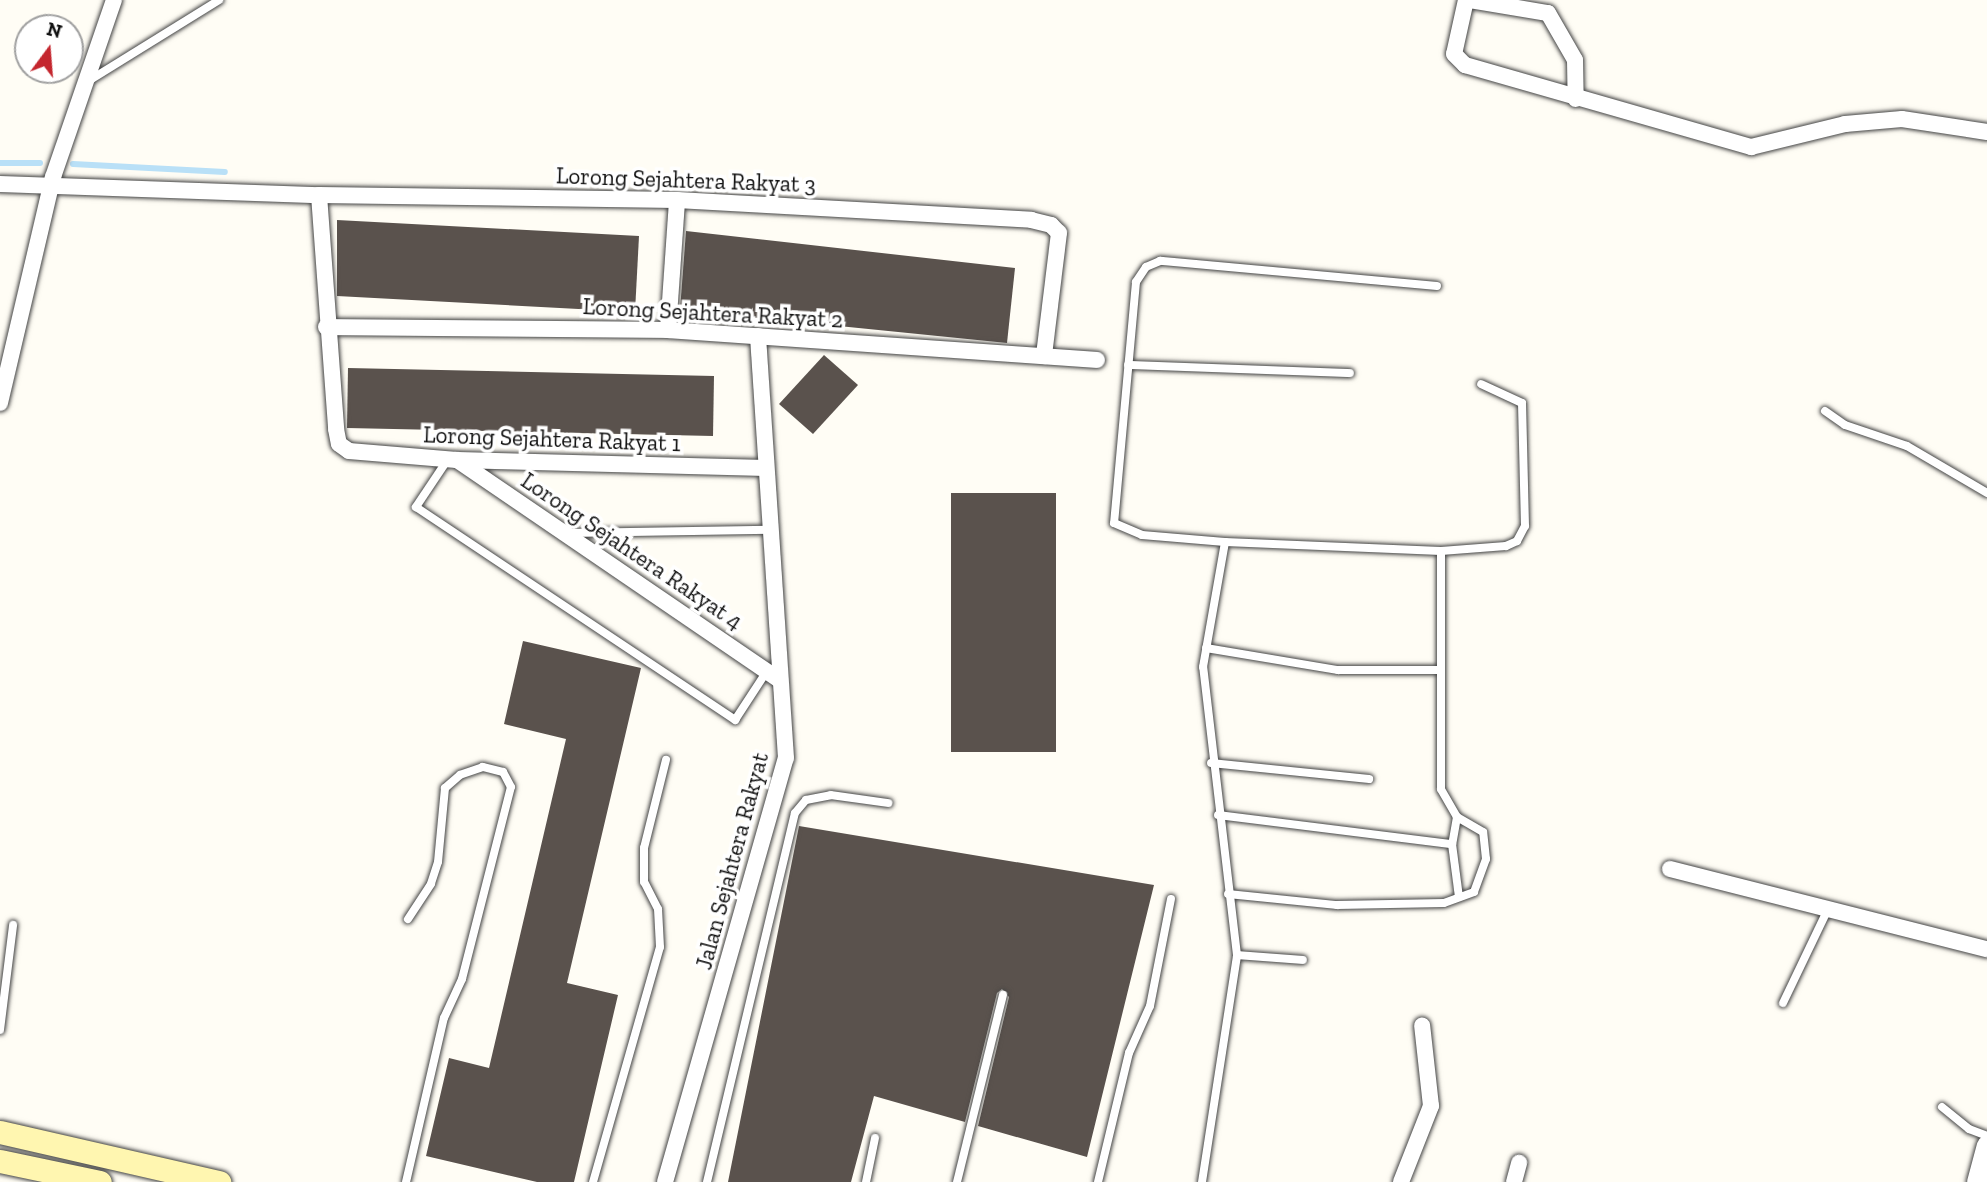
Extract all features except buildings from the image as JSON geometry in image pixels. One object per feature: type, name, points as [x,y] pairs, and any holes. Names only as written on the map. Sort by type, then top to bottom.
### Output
[{"type":"main road","points":[[0,1132],[213,1181]]},
{"type":"main road","points":[[0,1161],[100,1182]]},
{"type":"street","points":[[0,404],[52,185],[114,0]]},
{"type":"street","points":[[1576,99],[1575,60],[1548,13],[1468,0],[1457,59],[1576,99],[1751,147],[1845,124],[1902,119],[1987,132]]},
{"type":"street","name":"Lorong Sejahtera Rakyat 3","points":[[0,184],[319,195],[677,200],[1051,225],[1059,233],[1044,356]]},
{"type":"street","points":[[319,195],[326,327]]},
{"type":"street","points":[[668,330],[677,200]]},
{"type":"street","name":"Lorong Sejahtera Rakyat 2","points":[[326,327],[668,330],[1097,360]]},
{"type":"street","name":"Lorong Sejahtera Rakyat 1","points":[[326,327],[339,444],[360,454],[766,468]]},
{"type":"street","name":"Jalan Sejahtera Rakyat","points":[[666,1182],[786,758],[774,676],[770,530],[758,336]]},
{"type":"street","name":"Lorong Sejahtera Rakyat 4","points":[[452,459],[774,676]]},
{"type":"street","points":[[1670,869],[1987,949]]},
{"type":"street","points":[[1401,1182],[1431,1106],[1422,1025]]},
{"type":"street","points":[[1977,1182],[1987,1144]]},
{"type":"street","points":[[1514,1182],[1519,1163]]},
{"type":"lane","points":[[87,82],[168,27],[219,0]]},
{"type":"lane","points":[[1437,286],[1160,261],[1146,267],[1136,282],[1114,523],[1142,535],[1225,542],[1441,551],[1506,546],[1517,541],[1525,526],[1522,402],[1481,384]]},
{"type":"lane","points":[[1129,365],[1350,373]]},
{"type":"lane","points":[[1825,411],[1845,425],[1907,446],[1987,493]]},
{"type":"lane","points":[[452,459],[416,507],[735,720],[774,676]]},
{"type":"lane","points":[[565,533],[770,530]]},
{"type":"lane","points":[[1202,1182],[1237,955],[1211,763],[1203,667],[1225,542]]},
{"type":"lane","points":[[1228,894],[1337,905],[1444,903],[1474,892],[1486,859],[1483,832],[1457,817],[1441,789],[1441,551]]},
{"type":"lane","points":[[1206,648],[1338,670],[1440,670]]},
{"type":"lane","points":[[593,1182],[660,947],[658,909],[644,882],[644,848],[666,760]]},
{"type":"lane","points":[[1211,763],[1369,779]]},
{"type":"lane","points":[[406,1182],[444,1018],[462,979],[511,787],[502,772],[482,767],[460,775],[445,788],[438,862],[430,884],[408,919]]},
{"type":"lane","points":[[707,1182],[795,813],[806,800],[831,795],[888,803]]},
{"type":"lane","points":[[1218,815],[1452,844]]},
{"type":"lane","points":[[1457,817],[1452,844],[1459,897]]},
{"type":"lane","points":[[1098,1182],[1129,1053],[1156,982],[1171,900]]},
{"type":"lane","points":[[1783,1003],[1828,909]]},
{"type":"lane","points":[[0,1030],[13,925]]},
{"type":"lane","points":[[1237,955],[1303,960]]},
{"type":"lane","points":[[957,1182],[1003,995]]},
{"type":"lane","points":[[1942,1107],[1969,1129],[1987,1136]]},
{"type":"lane","points":[[866,1182],[875,1138]]},
{"type":"waterway","points":[[0,163],[40,163]]},
{"type":"waterway","points":[[73,164],[225,172]]}]
